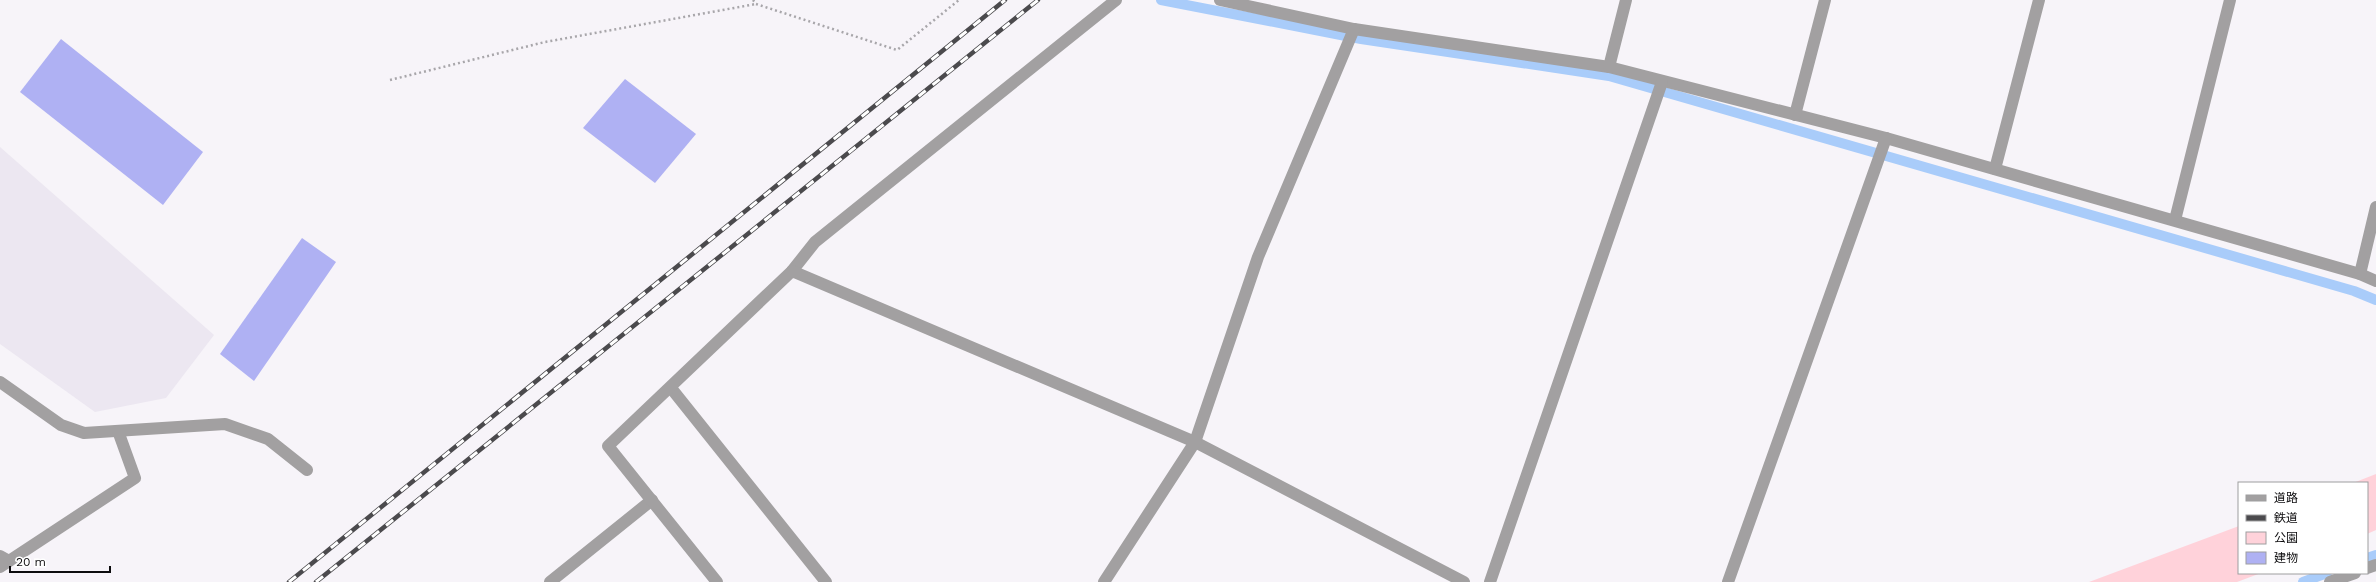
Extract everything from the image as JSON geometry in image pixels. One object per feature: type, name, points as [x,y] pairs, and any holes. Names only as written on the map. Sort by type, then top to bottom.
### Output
[{"type":"street","points":[[717,582],[608,446],[662,397],[792,271],[815,242],[1116,0]]},
{"type":"street","points":[[1220,0],[1354,29],[1609,67],[1662,82],[1886,138],[2175,220],[2360,274],[2376,281]]},
{"type":"street","points":[[1609,67],[1626,0]]},
{"type":"street","points":[[1795,115],[1825,0]]},
{"type":"street","points":[[1995,169],[2039,0]]},
{"type":"street","points":[[2175,220],[2230,0]]},
{"type":"street","points":[[1104,582],[1195,442],[1258,257],[1354,29]]},
{"type":"street","points":[[1490,582],[1662,82]]},
{"type":"street","points":[[1728,582],[1886,138]]},
{"type":"street","points":[[2360,274],[2376,208]]},
{"type":"street","points":[[792,271],[1195,442],[1464,582]]},
{"type":"street","points":[[0,382],[61,425],[84,433],[225,424],[268,439],[307,470]]},
{"type":"street","points":[[671,388],[826,582]]},
{"type":"street","points":[[3,562],[135,478],[118,431]]},
{"type":"street","points":[[550,582],[652,500]]},
{"type":"street","points":[[2330,582],[2352,574]]},
{"type":"path","points":[[753,0],[756,4]]},
{"type":"path","points":[[390,80],[544,42],[756,4],[898,50],[959,0]]},
{"type":"shaded area","points":[[0,147],[214,335],[166,398],[95,412],[0,344]]},
{"type":"green space","points":[[2376,474],[2376,530],[2368,534],[2368,482],[2356,482]]},
{"type":"green space","points":[[2238,526],[2238,574],[2258,574],[2237,582],[2089,582]]},
{"type":"building","points":[[61,39],[203,152],[163,205],[20,92]]},
{"type":"building","points":[[625,79],[696,134],[655,183],[583,128]]},
{"type":"building","points":[[302,238],[336,262],[254,381],[220,354]]},
{"type":"waterway","points":[[1161,0],[1361,39],[1609,76],[2354,291],[2376,300]]},
{"type":"waterway","points":[[2368,558],[2376,555]]},
{"type":"waterway","points":[[2303,582],[2324,574]]},
{"type":"railway","points":[[289,582],[1005,0]]},
{"type":"railway","points":[[316,582],[1038,0]]}]
